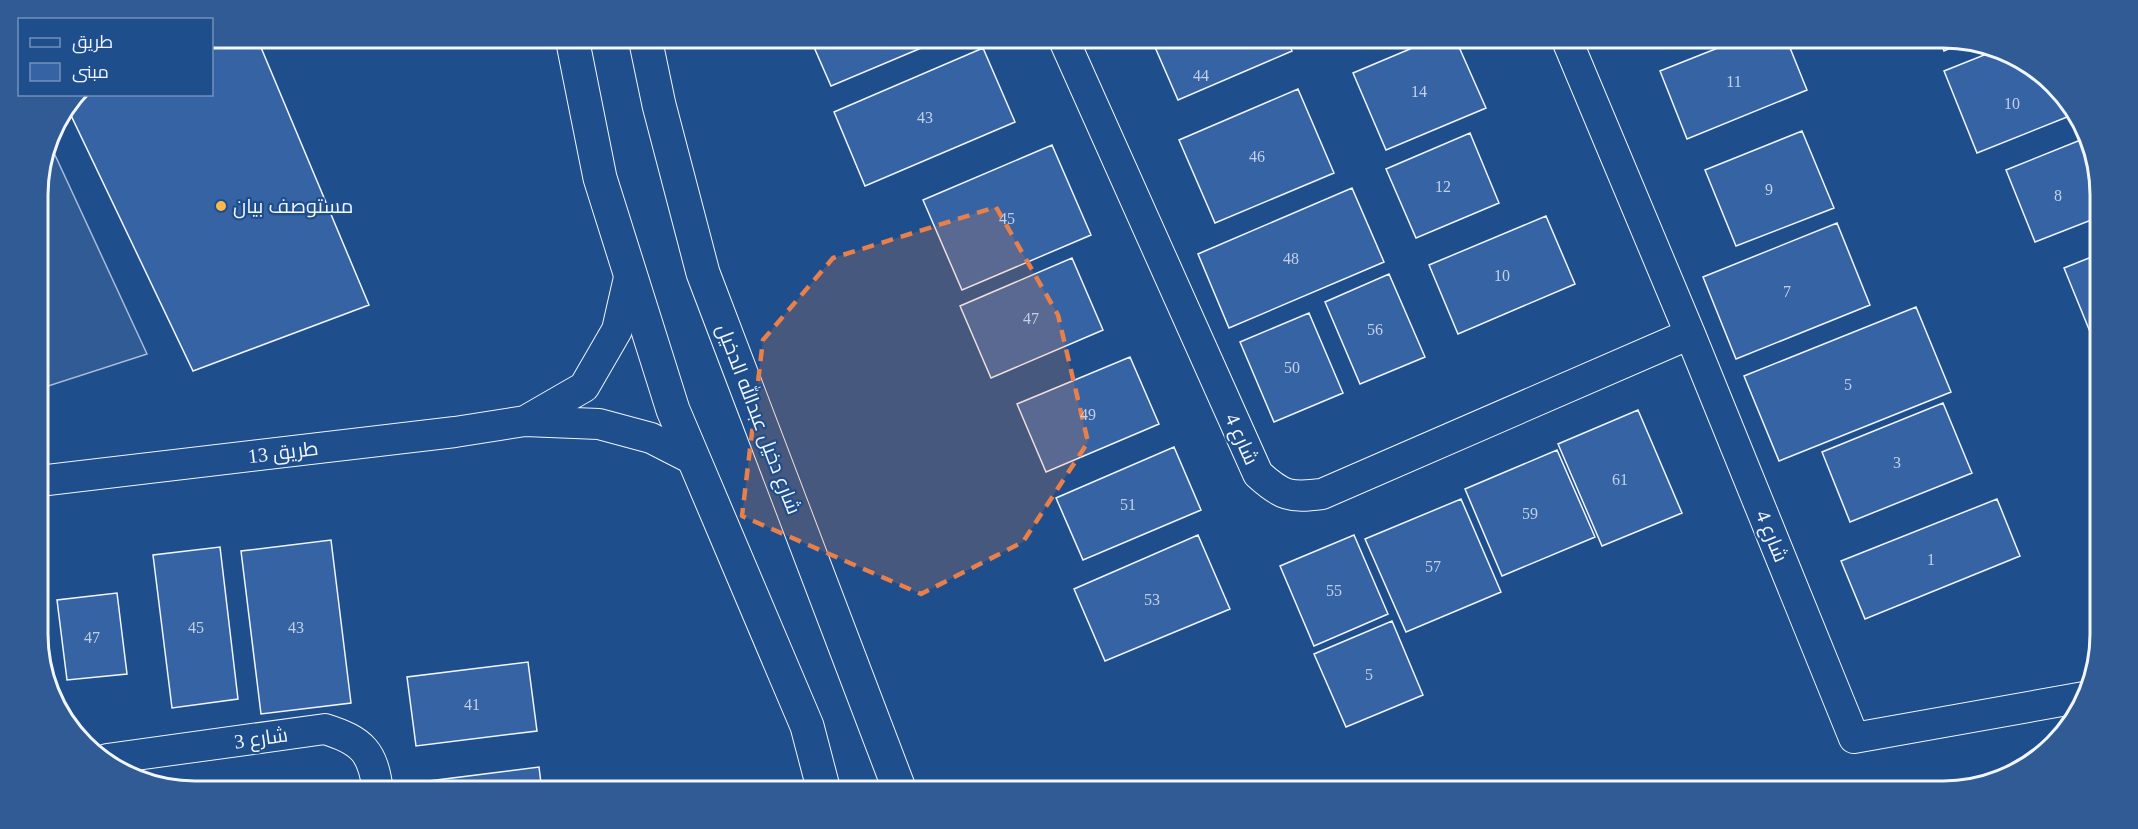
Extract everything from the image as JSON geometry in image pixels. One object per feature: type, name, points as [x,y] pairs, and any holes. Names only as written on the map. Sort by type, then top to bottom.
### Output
[{"type":"street","points":[[574,48],[600,178],[673,410],[807,726],[821,781]]},
{"type":"street","name":"شارع دخيل عبدالله الدخيل","points":[[647,48],[658,105],[703,273],[896,781]]},
{"type":"street","name":"شارع 4","points":[[1068,48],[1258,474],[1275,490],[1298,497],[1322,494],[1690,334]]},
{"type":"street","name":"شارع 4","points":[[1570,48],[1690,334],[1854,738],[2075,699]]},
{"type":"street","name":"طريق 13","points":[[525,421],[584,387],[617,330],[630,273]]},
{"type":"street","name":"طريق 13","points":[[48,480],[455,432],[525,421],[598,424],[651,438],[694,460]]},
{"type":"street","name":"شارع 3","points":[[116,758],[325,729],[346,736],[360,744],[369,756],[376,781]]},
{"type":"highlighted area","points":[[996,207],[1058,315],[1088,442],[1023,542],[921,594],[742,516],[763,340],[833,258]]},
{"type":"shaded area","points":[[54,153],[147,354],[48,386],[48,185]]},
{"type":"building","name":"مستوصف بيان","points":[[213,48],[261,48],[369,305],[193,371],[71,116],[86,96],[213,96]]},
{"type":"building","points":[[814,48],[921,48],[831,86]]},
{"type":"building","points":[[983,48],[1015,122],[865,186],[834,112]]},
{"type":"building","points":[[1155,48],[1291,48],[1292,51],[1178,100]]},
{"type":"building","points":[[1412,48],[1459,48],[1486,108],[1386,150],[1353,73]]},
{"type":"building","points":[[1718,48],[1790,48],[1807,90],[1687,139],[1660,71]]},
{"type":"building","points":[[1986,54],[1991,56],[2008,63],[2040,84],[2067,117],[1977,153],[1944,71]]},
{"type":"building","points":[[1298,89],[1334,173],[1215,223],[1179,140]]},
{"type":"building","points":[[1802,131],[1834,208],[1736,246],[1705,170]]},
{"type":"building","points":[[1470,133],[1499,203],[1416,238],[1386,169]]},
{"type":"building","points":[[2080,140],[2089,175],[2090,221],[2035,242],[2006,170]]},
{"type":"building","points":[[1052,145],[1091,235],[962,290],[923,200]]},
{"type":"building","points":[[1352,188],[1384,262],[1229,328],[1198,254]]},
{"type":"building","points":[[1546,216],[1575,284],[1458,334],[1429,265]]},
{"type":"building","points":[[1837,223],[1870,305],[1736,359],[1703,277]]},
{"type":"building","points":[[1072,258],[1103,330],[991,378],[960,306]]},
{"type":"building","points":[[2090,258],[2090,332],[2064,268]]},
{"type":"building","points":[[1389,274],[1425,357],[1360,384],[1325,302]]},
{"type":"building","points":[[1916,307],[1951,392],[1779,461],[1744,376]]},
{"type":"building","points":[[1309,313],[1343,393],[1274,422],[1240,342]]},
{"type":"building","points":[[1130,357],[1159,424],[1046,472],[1017,404]]},
{"type":"building","points":[[1943,403],[1972,473],[1850,522],[1822,452]]},
{"type":"building","points":[[1638,410],[1682,513],[1602,546],[1558,444]]},
{"type":"building","points":[[1174,447],[1201,510],[1083,560],[1056,498]]},
{"type":"building","points":[[1557,450],[1595,537],[1502,576],[1465,489]]},
{"type":"building","points":[[1461,499],[1501,592],[1406,632],[1365,539]]},
{"type":"building","points":[[1997,499],[2020,556],[1865,619],[1841,561]]},
{"type":"building","points":[[1198,535],[1230,609],[1105,661],[1074,589]]},
{"type":"building","points":[[1354,535],[1388,614],[1314,646],[1280,566]]},
{"type":"building","points":[[331,540],[351,703],[261,714],[241,551]]},
{"type":"building","points":[[220,547],[238,699],[172,708],[153,555]]},
{"type":"building","points":[[117,593],[127,674],[67,680],[57,600]]},
{"type":"building","points":[[1392,621],[1423,695],[1346,727],[1314,654]]},
{"type":"building","points":[[528,662],[537,731],[416,746],[407,677]]},
{"type":"building","points":[[539,767],[541,781],[429,781]]},
{"type":"place","name":"مستوصف بيان","points":[[221,206]]}]
